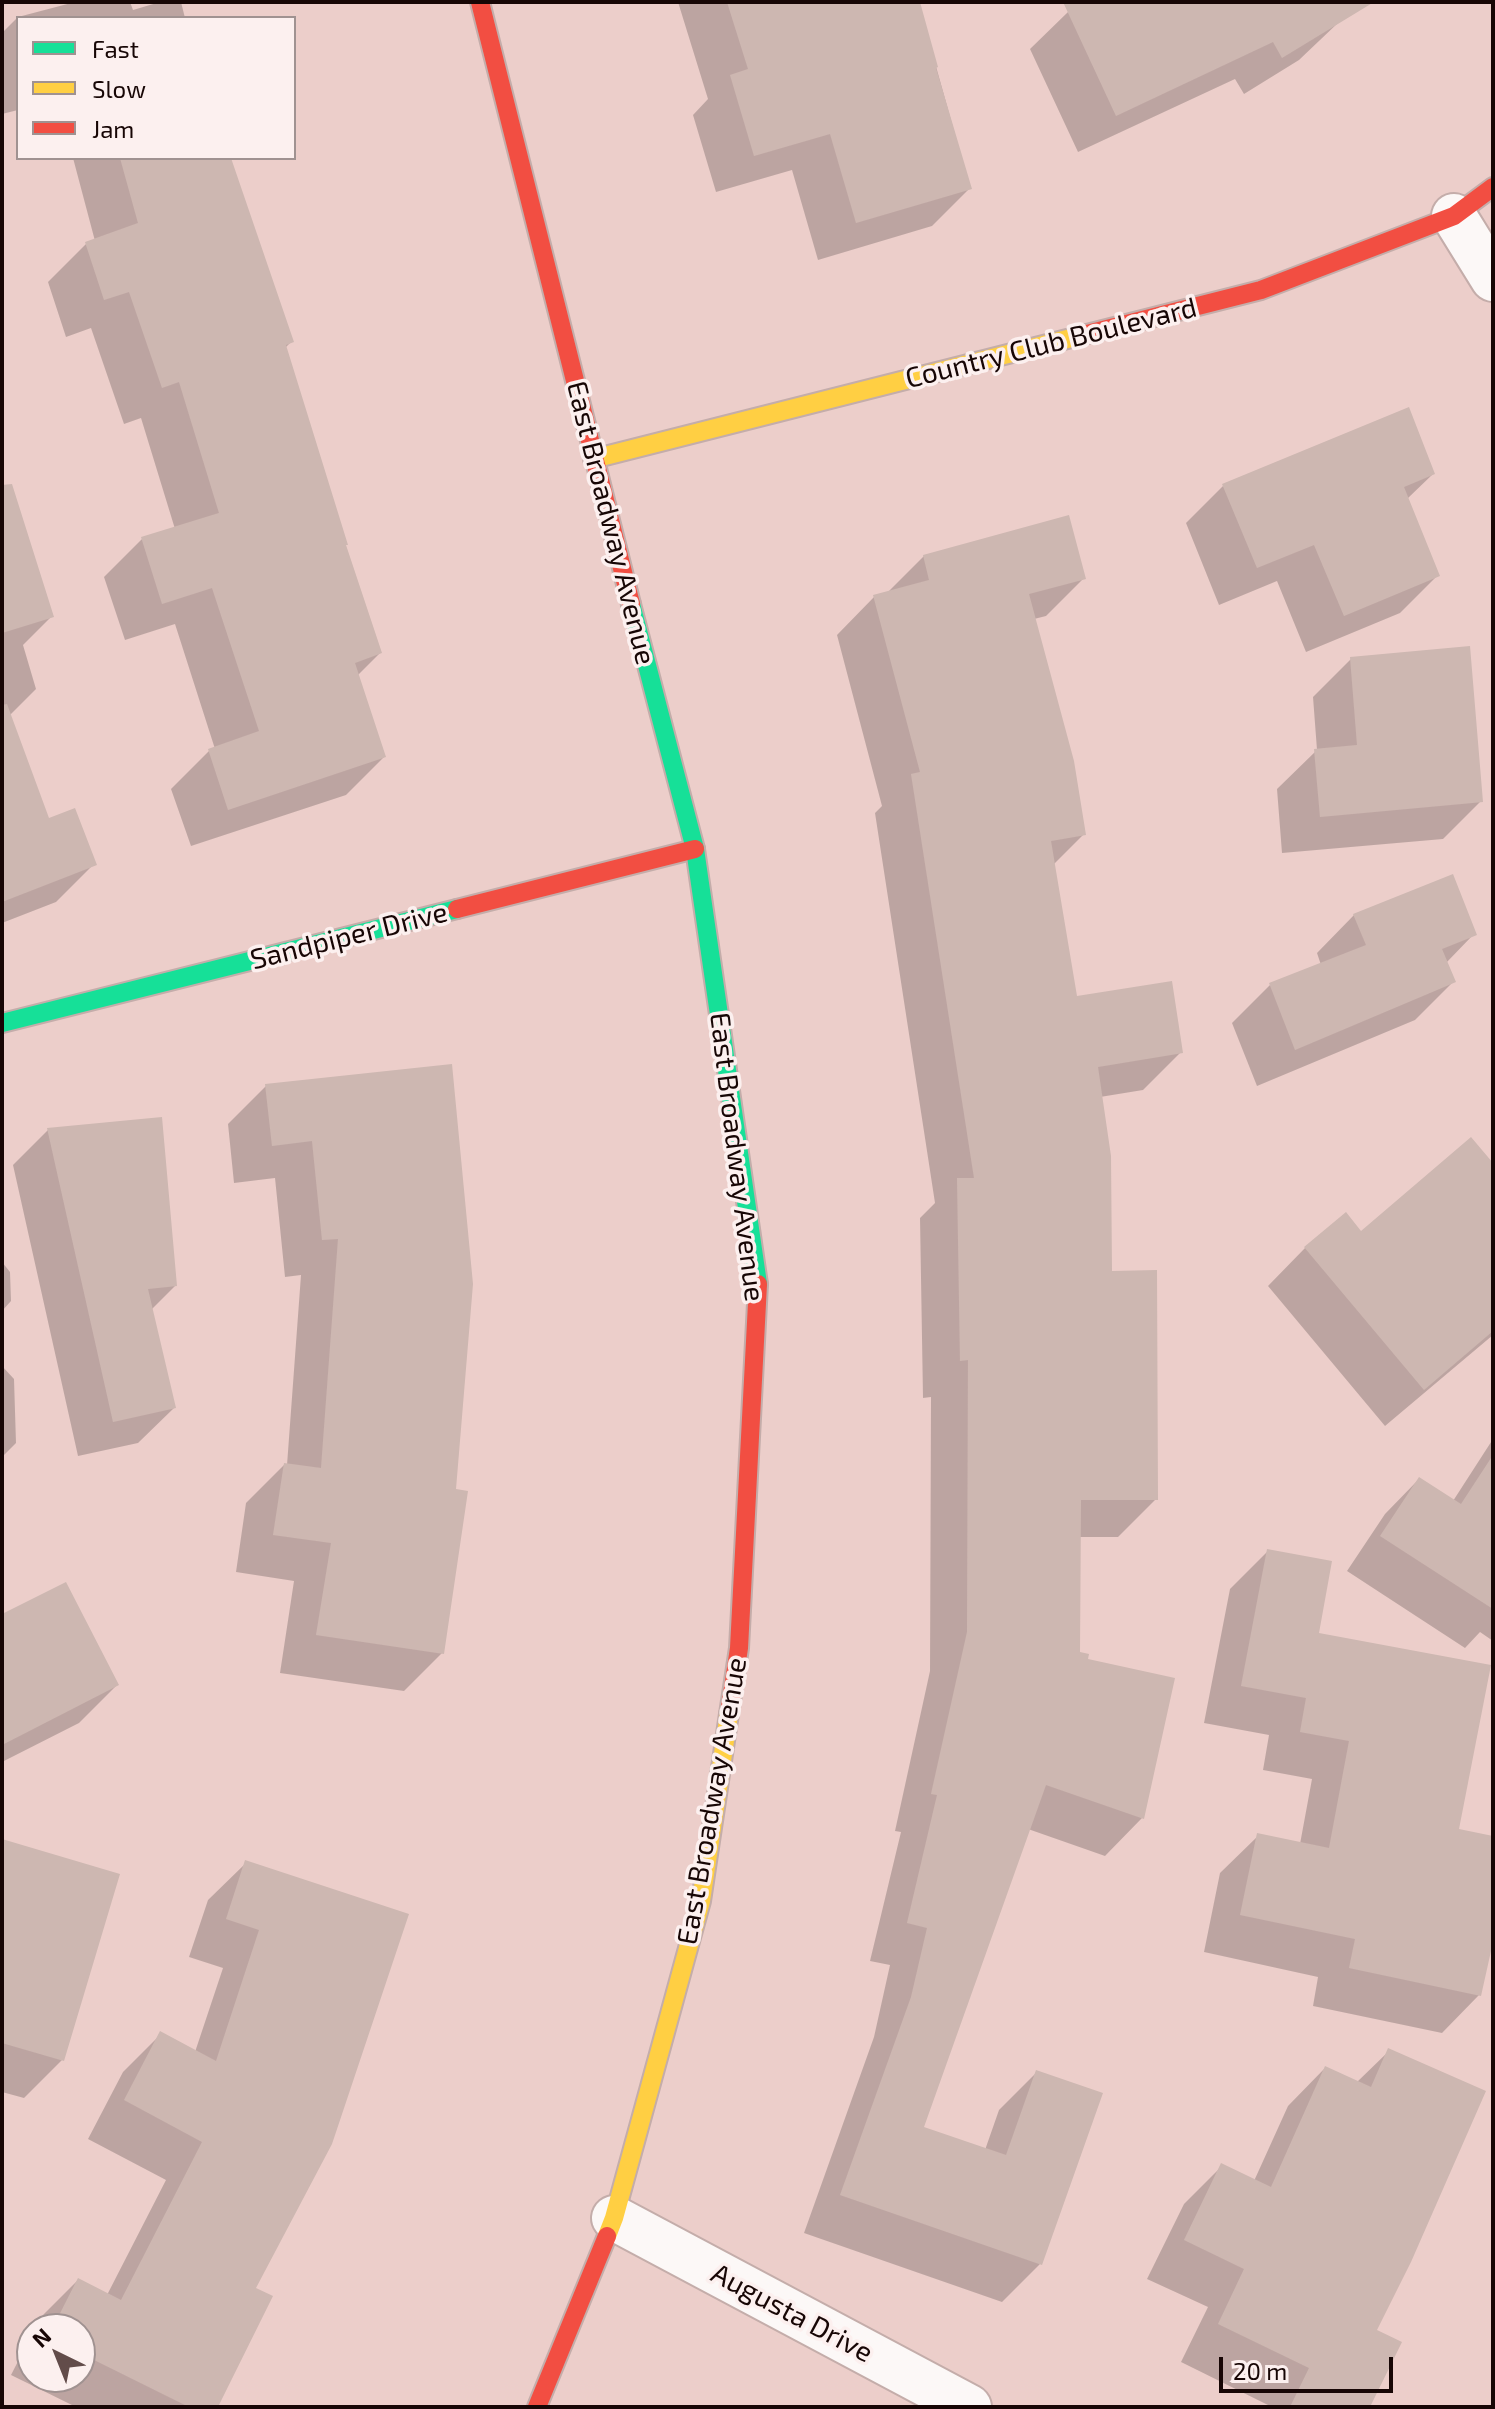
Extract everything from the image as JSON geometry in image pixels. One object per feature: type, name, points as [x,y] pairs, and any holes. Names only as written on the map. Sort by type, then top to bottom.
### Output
[{"type":"street","name":"East Broadway Avenue","points":[[480,2],[593,459],[695,849],[759,1294],[739,1648],[701,1901],[614,2218],[537,2407]]},
{"type":"street","name":"Country Club Boulevard","points":[[593,459],[1261,290],[1454,216],[1493,187]]},
{"type":"street","points":[[1454,216],[1493,279]]},
{"type":"street","name":"Sandpiper Drive","points":[[2,1023],[695,849]]},
{"type":"street","name":"Augusta Drive","points":[[614,2218],[969,2407]]},
{"type":"building","points":[[727,2],[920,2],[972,189],[856,223],[830,134],[754,156],[730,75],[748,69]]},
{"type":"building","points":[[1063,2],[1374,2],[1282,58],[1273,42],[1116,116]]},
{"type":"building","points":[[121,160],[232,160],[294,342],[286,345],[382,653],[355,663],[386,757],[228,810],[208,749],[259,731],[212,588],[162,604],[141,537],[219,513],[179,382],[162,388],[129,292],[104,300],[85,242],[138,223]]},
{"type":"building","points":[[1409,407],[1435,474],[1404,487],[1440,576],[1344,616],[1314,545],[1257,568],[1222,484]]},
{"type":"building","points":[[12,484],[54,617],[2,633],[2,485]]},
{"type":"building","points":[[1069,515],[1086,579],[1029,594],[1074,761],[1086,835],[1051,841],[1077,996],[1172,981],[1183,1053],[1098,1067],[1111,1156],[1112,1271],[1157,1270],[1158,1500],[1081,1500],[1080,1652],[1089,1654],[1088,1659],[1175,1678],[1144,1819],[1046,1785],[924,2127],[1006,2155],[1036,2070],[1103,2093],[1042,2265],[840,2195],[911,1997],[927,1928],[907,1923],[937,1795],[931,1794],[967,1632],[968,1360],[960,1361],[957,1178],[974,1178],[911,774],[920,772],[873,595],[929,580],[923,555]]},
{"type":"building","points":[[1470,646],[1483,802],[1320,817],[1314,749],[1357,745],[1350,657]]},
{"type":"building","points":[[7,704],[49,818],[75,808],[97,865],[2,902],[2,705]]},
{"type":"building","points":[[1453,874],[1477,935],[1442,949],[1456,982],[1295,1050],[1269,983],[1366,945],[1353,914]]},
{"type":"building","points":[[452,1064],[473,1284],[456,1489],[468,1491],[444,1654],[316,1635],[331,1543],[273,1535],[284,1463],[321,1468],[338,1239],[322,1240],[312,1141],[272,1146],[265,1084]]},
{"type":"building","points":[[162,1117],[177,1286],[148,1289],[176,1408],[113,1422],[47,1128]]},
{"type":"building","points":[[1471,1137],[1493,1163],[1493,1331],[1424,1390],[1304,1247],[1346,1212],[1361,1231]]},
{"type":"building","points":[[1493,1455],[1493,1609],[1380,1536],[1419,1477],[1461,1504]]},
{"type":"building","points":[[1267,1549],[1332,1561],[1319,1633],[1491,1665],[1459,1829],[1493,1836],[1493,1942],[1481,1996],[1349,1968],[1355,1939],[1240,1915],[1257,1833],[1329,1848],[1349,1741],[1300,1732],[1306,1698],[1241,1686]]},
{"type":"building","points":[[66,1582],[119,1685],[2,1745],[2,1614]]},
{"type":"building","points":[[2,1839],[120,1874],[64,2061],[2,2043]]},
{"type":"building","points":[[245,1860],[409,1914],[332,2144],[256,2288],[273,2296],[218,2407],[189,2407],[96,2361],[96,2313],[60,2313],[78,2278],[121,2300],[202,2142],[124,2100],[160,2031],[216,2061],[259,1930],[226,1919]]},
{"type":"building","points":[[1388,2048],[1486,2091],[1411,2262],[1377,2330],[1402,2342],[1370,2407],[1290,2407],[1309,2368],[1218,2324],[1244,2269],[1184,2240],[1221,2163],[1271,2187],[1325,2066],[1371,2087]]},
{"type":"traffic: fast","points":[[631,604],[695,849],[758,1284]]},
{"type":"traffic: fast","points":[[2,1023],[457,909]]},
{"type":"traffic: slow","points":[[593,459],[1087,334]]},
{"type":"traffic: slow","points":[[607,2236],[701,1901],[729,1714]]},
{"type":"traffic: jam","points":[[480,2],[631,604]]},
{"type":"traffic: jam","points":[[1087,334],[1261,290],[1454,216],[1493,187]]},
{"type":"traffic: jam","points":[[457,909],[695,849]]},
{"type":"traffic: jam","points":[[729,1714],[739,1648],[758,1284]]},
{"type":"traffic: jam","points":[[537,2407],[607,2236]]}]
